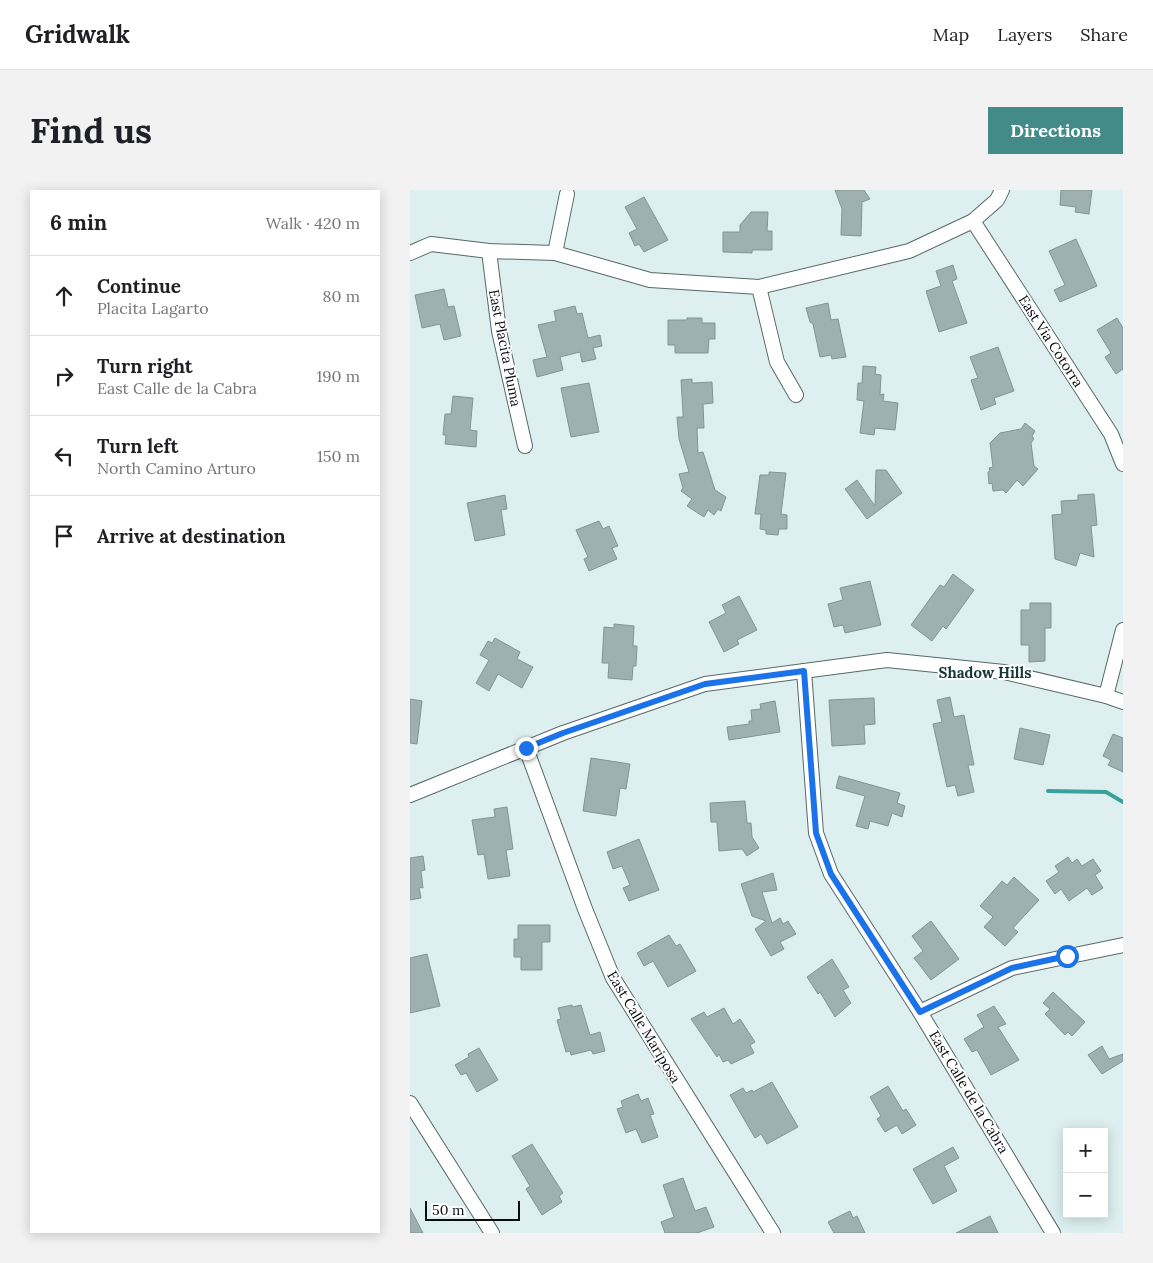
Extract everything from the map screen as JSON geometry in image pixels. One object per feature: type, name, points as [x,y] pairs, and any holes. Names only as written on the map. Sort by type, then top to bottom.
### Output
[{"type":"street","points":[[410,253],[431,244],[489,251],[555,253],[650,280],[759,287],[909,251],[973,221],[997,200],[1002,190]]},
{"type":"street","points":[[555,253],[567,194]]},
{"type":"street","name":"East Via Cotorra","points":[[973,221],[1117,432],[1123,464]]},
{"type":"street","name":"East Placita Pluma","points":[[489,251],[499,331],[525,446]]},
{"type":"street","points":[[759,287],[777,362],[796,395]]},
{"type":"street","points":[[1106,696],[1123,630]]},
{"type":"street","points":[[410,795],[563,733],[705,684],[887,660],[1004,672],[1106,696],[1123,702]]},
{"type":"street","name":"East Calle de la Cabra","points":[[804,671],[816,833],[831,874],[920,1012],[1053,1233]]},
{"type":"street","name":"East Calle Mariposa","points":[[526,748],[585,909],[613,978],[773,1233]]},
{"type":"street","points":[[920,1012],[1012,968],[1123,944]]},
{"type":"street","points":[[410,1103],[492,1233]]},
{"type":"building","points":[[835,190],[864,190],[870,199],[862,202],[861,236],[841,235],[842,209]]},
{"type":"building","points":[[1061,190],[1092,190],[1089,214],[1075,212],[1076,207],[1060,205]]},
{"type":"building","points":[[644,197],[668,240],[644,252],[639,244],[635,246],[629,233],[637,229],[625,207]]},
{"type":"building","points":[[751,212],[768,212],[767,231],[772,231],[772,250],[752,250],[752,253],[723,252],[723,232],[740,232],[740,225]]},
{"type":"building","points":[[1076,239],[1097,286],[1060,302],[1054,290],[1065,285],[1049,251]]},
{"type":"building","points":[[953,265],[957,279],[952,281],[967,323],[939,332],[926,291],[941,286],[936,271]]},
{"type":"building","points":[[444,289],[448,307],[454,306],[461,336],[444,340],[440,324],[422,328],[415,295]]},
{"type":"building","points":[[828,303],[831,320],[838,319],[846,357],[832,359],[831,355],[820,357],[813,324],[810,322],[806,308]]},
{"type":"building","points":[[575,306],[577,314],[582,313],[588,338],[600,335],[602,346],[593,348],[596,359],[582,362],[580,352],[560,357],[563,370],[537,377],[533,360],[547,357],[538,325],[556,321],[554,311]]},
{"type":"building","points":[[687,318],[702,318],[702,323],[715,323],[715,339],[709,339],[708,353],[675,353],[675,345],[668,345],[668,320],[687,320]]},
{"type":"building","points":[[1117,318],[1123,328],[1123,369],[1116,374],[1105,357],[1111,353],[1097,330]]},
{"type":"building","points":[[998,347],[1014,391],[994,398],[996,404],[981,410],[971,380],[978,378],[970,357]]},
{"type":"building","points":[[863,366],[876,367],[875,374],[881,375],[880,395],[884,394],[883,401],[898,403],[895,430],[875,428],[874,435],[860,433],[864,401],[857,400],[858,383],[862,383]]},
{"type":"building","points":[[692,379],[692,383],[712,382],[713,403],[703,404],[704,428],[697,428],[698,453],[703,452],[715,490],[726,497],[721,511],[718,509],[714,515],[708,510],[704,517],[687,506],[692,499],[681,491],[683,488],[679,474],[689,472],[679,439],[677,417],[683,417],[681,380]]},
{"type":"building","points":[[589,383],[599,432],[571,437],[561,388]]},
{"type":"building","points":[[453,396],[473,398],[470,430],[477,431],[476,447],[445,444],[446,435],[443,435],[445,414],[451,414]]},
{"type":"building","points":[[1025,423],[1035,431],[1032,436],[1034,439],[1031,443],[1034,466],[1038,469],[1023,486],[1017,480],[1006,493],[1003,490],[993,491],[992,483],[989,484],[988,472],[990,471],[989,468],[993,467],[990,443],[1000,433],[1021,429]]},
{"type":"building","points":[[876,470],[886,470],[902,493],[867,519],[845,489],[857,480],[875,506]]},
{"type":"building","points":[[769,472],[786,473],[781,514],[787,515],[787,529],[779,529],[778,535],[766,534],[766,530],[760,529],[761,514],[755,514],[760,475],[769,475]]},
{"type":"building","points":[[1094,494],[1097,525],[1091,526],[1094,557],[1080,553],[1076,566],[1055,559],[1052,515],[1062,514],[1061,501],[1078,500],[1078,495]]},
{"type":"building","points":[[505,495],[507,509],[501,510],[505,535],[475,541],[467,503]]},
{"type":"building","points":[[599,521],[603,529],[609,526],[618,546],[612,548],[617,559],[589,571],[584,559],[588,557],[576,530]]},
{"type":"building","points":[[953,574],[974,590],[946,629],[943,626],[932,641],[911,625],[940,585],[944,587]]},
{"type":"building","points":[[870,581],[881,625],[845,633],[843,625],[834,627],[828,604],[843,600],[840,588]]},
{"type":"building","points":[[739,596],[757,630],[737,640],[739,644],[724,652],[709,622],[726,613],[722,605]]},
{"type":"building","points":[[1030,603],[1051,603],[1051,628],[1045,628],[1045,661],[1029,662],[1029,645],[1021,645],[1021,610],[1030,610]]},
{"type":"building","points":[[614,624],[634,626],[633,646],[637,646],[636,666],[633,666],[632,680],[608,678],[609,663],[602,663],[604,627],[614,628]]},
{"type":"building","points":[[495,638],[520,652],[517,659],[533,667],[522,688],[498,674],[489,691],[476,683],[489,660],[480,655],[488,641],[492,643]]},
{"type":"building","points":[[950,697],[954,717],[964,715],[974,765],[968,765],[974,792],[958,796],[955,785],[947,787],[933,724],[942,722],[937,700]]},
{"type":"building","points":[[874,698],[875,724],[864,725],[865,744],[832,746],[829,700]]},
{"type":"building","points":[[410,699],[422,701],[417,744],[410,743]]},
{"type":"building","points":[[775,701],[780,732],[729,740],[727,727],[749,724],[749,721],[752,721],[751,710],[761,709],[760,704]]},
{"type":"building","points":[[1020,728],[1050,735],[1043,765],[1014,759]]},
{"type":"building","points":[[1113,734],[1123,738],[1123,772],[1108,765],[1111,760],[1103,756]]},
{"type":"building","points":[[591,758],[630,764],[626,789],[620,788],[616,816],[583,811]]},
{"type":"building","points":[[839,776],[900,793],[897,803],[905,806],[902,817],[892,813],[888,826],[870,821],[868,829],[856,826],[865,796],[836,788]]},
{"type":"building","points":[[745,801],[747,823],[751,823],[752,837],[759,848],[747,856],[742,849],[719,851],[717,822],[711,822],[710,803]]},
{"type":"building","points":[[507,807],[513,849],[506,850],[510,876],[488,879],[484,854],[478,855],[472,820],[495,817],[494,809]]},
{"type":"building","points":[[639,839],[659,890],[629,901],[623,888],[630,885],[622,866],[613,869],[607,852]]},
{"type":"building","points":[[423,856],[425,870],[421,871],[423,888],[419,887],[421,898],[410,900],[410,858]]},
{"type":"building","points":[[1068,857],[1072,863],[1077,859],[1082,866],[1093,859],[1101,871],[1095,875],[1103,888],[1092,895],[1087,888],[1069,901],[1061,889],[1055,894],[1046,881],[1059,872],[1055,866]]},
{"type":"building","points":[[773,873],[777,890],[762,892],[772,923],[780,918],[783,924],[788,921],[796,934],[780,942],[784,949],[771,956],[755,929],[766,921],[752,916],[741,884]]},
{"type":"building","points":[[1014,877],[1039,900],[1013,928],[1018,932],[1005,946],[984,927],[993,917],[980,906],[1002,881],[1007,885]]},
{"type":"building","points":[[931,921],[959,959],[931,980],[914,958],[923,951],[912,936]]},
{"type":"building","points":[[518,925],[550,925],[550,942],[542,942],[542,970],[521,970],[521,957],[514,957],[514,939],[518,939]]},
{"type":"building","points":[[669,935],[676,946],[680,944],[696,971],[668,987],[653,961],[644,966],[637,953]]},
{"type":"building","points":[[427,954],[440,1006],[410,1013],[410,958]]},
{"type":"building","points":[[832,959],[849,987],[843,990],[851,1003],[835,1017],[820,992],[818,994],[807,977]]},
{"type":"building","points":[[1053,992],[1085,1022],[1072,1036],[1068,1032],[1065,1035],[1045,1014],[1050,1009],[1043,1003]]},
{"type":"building","points":[[572,1005],[572,1007],[581,1005],[590,1035],[600,1032],[605,1051],[593,1054],[591,1050],[571,1055],[570,1051],[566,1052],[557,1020],[561,1019],[558,1008]]},
{"type":"building","points":[[994,1006],[1006,1024],[998,1027],[1019,1060],[991,1075],[977,1050],[972,1052],[964,1039],[984,1027],[977,1015]]},
{"type":"building","points":[[724,1008],[733,1024],[740,1019],[755,1042],[750,1045],[754,1053],[731,1064],[728,1060],[723,1062],[719,1054],[717,1057],[691,1019],[704,1012],[707,1017]]},
{"type":"building","points":[[1102,1046],[1109,1059],[1123,1054],[1123,1061],[1102,1074],[1088,1055]]},
{"type":"building","points":[[479,1048],[498,1080],[477,1092],[466,1073],[461,1075],[455,1065],[469,1057],[468,1054]]},
{"type":"building","points":[[772,1082],[798,1127],[767,1144],[761,1134],[755,1138],[730,1095],[743,1088],[746,1093],[752,1090],[753,1092]]},
{"type":"building","points":[[888,1086],[903,1111],[906,1109],[916,1125],[902,1134],[897,1125],[885,1132],[877,1119],[881,1116],[870,1097]]},
{"type":"building","points":[[638,1094],[641,1101],[648,1098],[654,1114],[650,1115],[658,1137],[642,1143],[636,1129],[626,1133],[617,1109],[623,1107],[621,1101]]},
{"type":"building","points":[[532,1144],[563,1193],[559,1196],[562,1202],[542,1215],[526,1189],[530,1186],[512,1156]]},
{"type":"building","points":[[953,1147],[959,1158],[944,1166],[957,1191],[933,1204],[913,1169]]},
{"type":"building","points":[[683,1178],[695,1211],[706,1207],[714,1227],[697,1233],[665,1233],[661,1222],[674,1217],[663,1185]]},
{"type":"building","points":[[410,1208],[423,1233],[410,1233]]},
{"type":"building","points":[[850,1211],[853,1218],[857,1216],[865,1233],[834,1233],[828,1222]]},
{"type":"building","points":[[990,1216],[998,1233],[956,1233]]},
{"type":"waterway","points":[[1048,791],[1106,792],[1123,802]]},
{"type":"district","name":"Shadow Hills","points":[[985,672]]},
{"type":"route","points":[[526,748],[563,733],[705,684],[804,671],[816,833],[831,874],[920,1012],[1012,968],[1067,956]]}]
